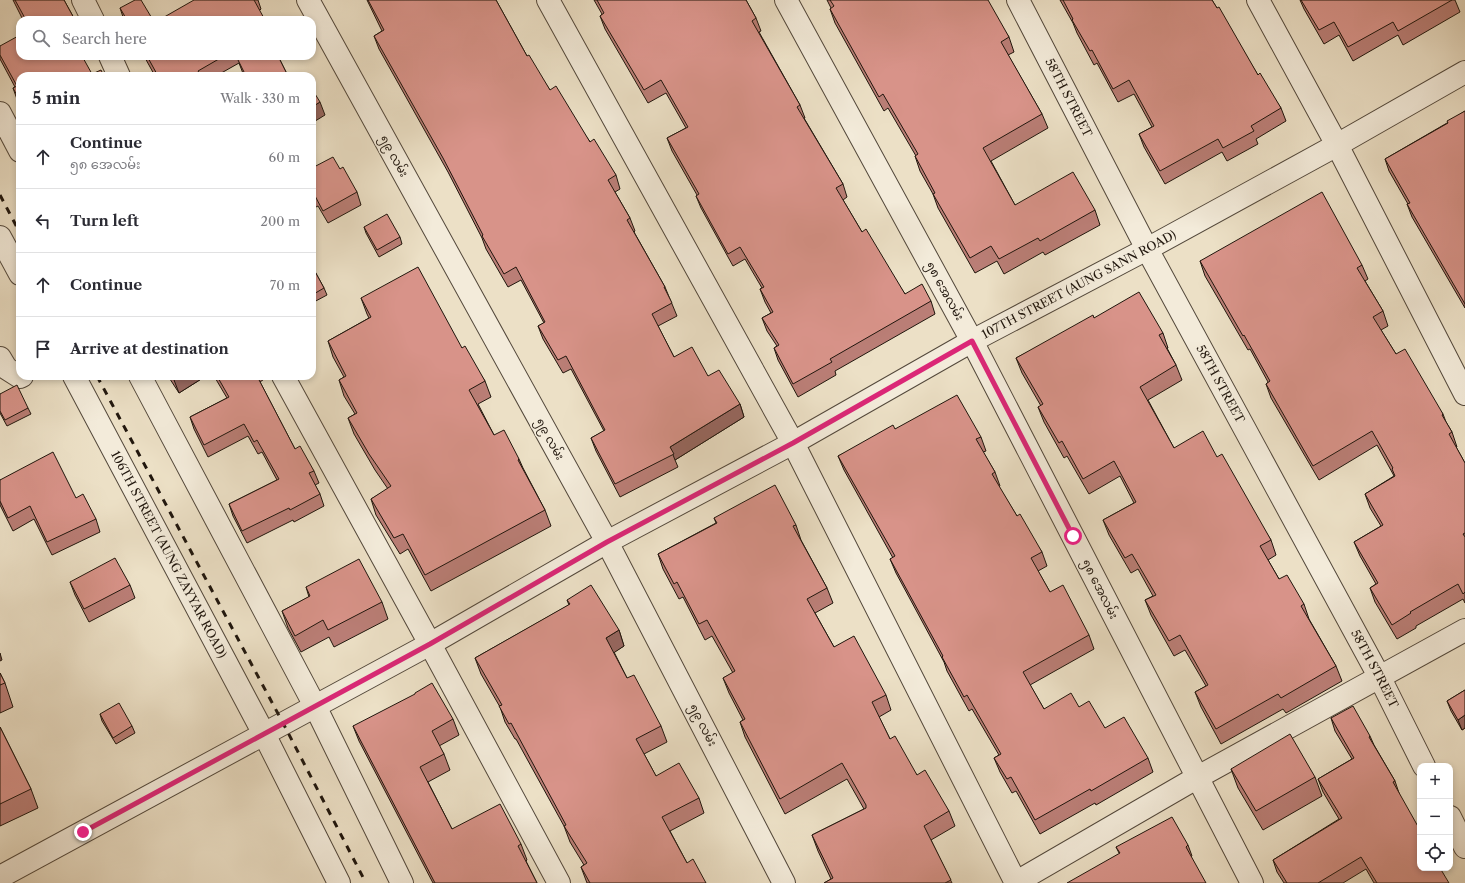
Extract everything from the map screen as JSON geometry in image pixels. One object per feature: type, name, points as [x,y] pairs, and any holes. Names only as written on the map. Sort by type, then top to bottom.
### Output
[{"type":"street","points":[[83,0],[91,16]]},
{"type":"street","name":"၅၉ လမ်း","points":[[308,0],[607,542],[784,883]]},
{"type":"street","points":[[548,0],[793,443],[1015,883],[1198,777],[1465,630]]},
{"type":"street","name":"၅၈ အေလမ်း","points":[[786,0],[972,341],[1252,883]]},
{"type":"street","name":"58TH STREET","points":[[1018,0],[1147,250],[1380,678],[1422,763]]},
{"type":"street","points":[[1258,0],[1337,145],[1465,394]]},
{"type":"street","points":[[112,60],[117,72]]},
{"type":"street","name":"107TH STREET (AUNG SANN ROAD)","points":[[0,877],[430,644],[607,542],[793,443],[972,341],[1147,250],[1465,72]]},
{"type":"street","points":[[0,113],[16,143]]},
{"type":"street","points":[[0,237],[16,267]]},
{"type":"street","points":[[0,358],[6,368],[16,374]]},
{"type":"street","name":"106TH STREET (AUNG ZAYYAR ROAD)","points":[[76,380],[264,734],[339,883]]},
{"type":"street","points":[[142,380],[315,706],[402,883]]},
{"type":"street","points":[[285,380],[559,883]]},
{"type":"street","points":[[1453,823],[1465,847]]},
{"type":"building","points":[[15,0],[64,0],[73,16],[24,16]]},
{"type":"building","points":[[135,0],[141,0],[151,16],[125,16],[120,8]]},
{"type":"building","points":[[194,0],[254,0],[263,16],[166,16]]},
{"type":"building","points":[[368,0],[496,0],[527,56],[529,55],[550,90],[556,86],[590,142],[594,139],[616,175],[608,180],[630,218],[627,220],[665,287],[672,303],[652,314],[674,357],[692,347],[708,376],[719,370],[740,404],[670,447],[674,454],[615,484],[591,438],[605,430],[566,356],[558,360],[538,326],[545,322],[516,267],[504,274],[482,236],[483,235],[443,158],[374,36],[384,30]]},
{"type":"building","points":[[597,0],[746,0],[756,18],[752,21],[800,105],[797,107],[843,184],[836,188],[862,232],[866,229],[905,294],[922,284],[931,301],[830,359],[832,362],[793,384],[774,348],[779,345],[762,318],[773,312],[760,289],[764,287],[740,247],[728,254],[696,196],[699,194],[667,138],[688,127],[661,80],[644,90],[600,16],[604,13]]},
{"type":"building","points":[[830,0],[988,0],[1009,37],[1001,42],[1042,114],[983,148],[1015,205],[1073,172],[1095,210],[1040,241],[1038,238],[999,259],[991,246],[970,258],[933,194],[935,193],[915,156],[918,154],[883,94],[879,97],[830,9],[834,6]]},
{"type":"building","points":[[1063,0],[1212,0],[1217,8],[1219,7],[1258,75],[1260,73],[1281,108],[1251,126],[1254,131],[1223,148],[1218,139],[1160,171],[1139,134],[1154,126],[1129,80],[1113,89],[1092,50],[1090,51],[1072,20],[1073,19]]},
{"type":"building","points":[[1301,0],[1452,0],[1398,31],[1393,22],[1348,47],[1334,22],[1319,30]]},
{"type":"building","points":[[16,37],[16,60],[84,60],[91,72],[16,72],[16,84],[0,55],[0,46]]},
{"type":"building","points":[[149,60],[217,60],[199,72],[156,72]]},
{"type":"building","points":[[238,60],[280,60],[286,72],[244,72]]},
{"type":"building","points":[[16,86],[16,94],[13,88]]},
{"type":"building","points":[[316,96],[320,102],[316,104]]},
{"type":"building","points":[[1465,111],[1465,304],[1407,204],[1410,203],[1385,159],[1448,123],[1447,121]]},
{"type":"building","points":[[333,157],[340,169],[343,167],[357,192],[323,211],[316,198],[316,166]]},
{"type":"building","points":[[1322,192],[1362,265],[1357,268],[1383,311],[1373,317],[1396,354],[1405,349],[1443,414],[1442,415],[1452,432],[1449,434],[1465,463],[1465,533],[1463,534],[1465,537],[1465,592],[1463,594],[1458,584],[1410,612],[1411,613],[1392,625],[1370,588],[1378,583],[1354,542],[1383,525],[1365,494],[1395,476],[1392,469],[1393,468],[1372,431],[1313,466],[1266,384],[1270,381],[1200,261]]},
{"type":"building","points":[[387,214],[400,237],[377,250],[364,227]]},
{"type":"building","points":[[418,267],[462,348],[465,346],[485,381],[469,390],[494,435],[504,430],[519,459],[518,460],[545,510],[425,575],[403,534],[394,538],[371,499],[391,486],[369,454],[348,418],[357,413],[339,380],[346,376],[328,341],[371,317],[361,298]]},
{"type":"building","points":[[316,273],[324,288],[316,293]]},
{"type":"building","points":[[1139,292],[1163,333],[1159,335],[1176,365],[1140,387],[1174,448],[1203,431],[1217,457],[1222,454],[1271,540],[1260,546],[1279,579],[1287,575],[1304,604],[1301,606],[1336,666],[1281,698],[1278,694],[1216,729],[1195,692],[1208,685],[1180,635],[1169,641],[1145,600],[1156,595],[1132,554],[1125,558],[1103,520],[1136,502],[1114,461],[1083,479],[1062,441],[1059,443],[1038,407],[1043,404],[1016,358],[1093,315],[1094,318]]},
{"type":"building","points":[[219,380],[259,380],[295,449],[300,446],[314,471],[309,473],[320,494],[290,510],[289,508],[242,531],[229,504],[279,479],[257,440],[254,442],[244,424],[204,445],[190,417],[229,397]]},
{"type":"building","points":[[17,385],[28,408],[5,420],[0,411],[0,394]]},
{"type":"building","points":[[957,395],[981,437],[976,439],[995,472],[992,474],[1017,516],[1020,514],[1042,552],[1031,558],[1050,592],[1063,585],[1089,635],[1023,672],[1044,709],[1071,693],[1079,707],[1089,701],[1105,728],[1124,717],[1148,758],[1091,791],[1090,789],[1035,820],[1011,777],[1007,779],[994,758],[1001,754],[967,695],[964,697],[942,657],[943,656],[890,559],[895,556],[838,456],[893,425],[895,429]]},
{"type":"building","points":[[53,452],[76,498],[83,494],[96,519],[47,542],[30,506],[8,518],[0,501],[0,480]]},
{"type":"building","points":[[775,485],[796,525],[793,526],[827,588],[807,599],[834,647],[854,636],[886,695],[872,702],[890,739],[895,736],[917,775],[925,770],[949,811],[924,826],[951,880],[945,883],[824,883],[833,878],[812,835],[866,808],[866,805],[842,763],[780,799],[740,722],[745,719],[723,678],[735,671],[707,620],[699,624],[677,582],[674,584],[658,554],[717,523],[714,518]]},
{"type":"building","points":[[115,558],[130,585],[84,609],[70,582]]},
{"type":"building","points":[[359,559],[382,602],[328,630],[323,620],[295,636],[282,611],[310,596],[306,587]]},
{"type":"building","points":[[591,585],[619,630],[606,638],[627,678],[634,675],[661,726],[636,739],[656,776],[679,763],[699,798],[662,817],[687,863],[693,859],[706,883],[590,883],[581,867],[587,863],[564,826],[566,825],[511,723],[509,724],[499,706],[502,705],[475,658],[570,604],[567,600]]},
{"type":"building","points":[[0,673],[5,683],[0,685]]},
{"type":"building","points":[[432,683],[453,719],[432,731],[444,754],[420,767],[452,829],[500,804],[521,844],[518,846],[537,883],[435,883],[353,726],[415,694]]},
{"type":"building","points":[[1465,690],[1465,715],[1458,720],[1447,701]]},
{"type":"building","points":[[119,703],[132,726],[113,738],[100,714]]},
{"type":"building","points":[[1353,706],[1395,781],[1393,782],[1417,825],[1417,871],[1442,871],[1449,883],[1377,883],[1361,857],[1318,883],[1287,883],[1273,860],[1342,818],[1318,779],[1354,758],[1331,718]]},
{"type":"building","points":[[0,727],[31,789],[0,804]]},
{"type":"building","points":[[1290,734],[1315,777],[1256,811],[1231,769]]},
{"type":"building","points":[[1172,817],[1188,845],[1186,847],[1206,883],[1067,883],[1120,853],[1116,847]]},
{"type":"railway","points":[[0,195],[16,225]]},
{"type":"railway","points":[[99,380],[283,723],[366,883]]},
{"type":"route","points":[[83,832],[430,644],[607,542],[793,443],[972,341],[1073,536]]}]
